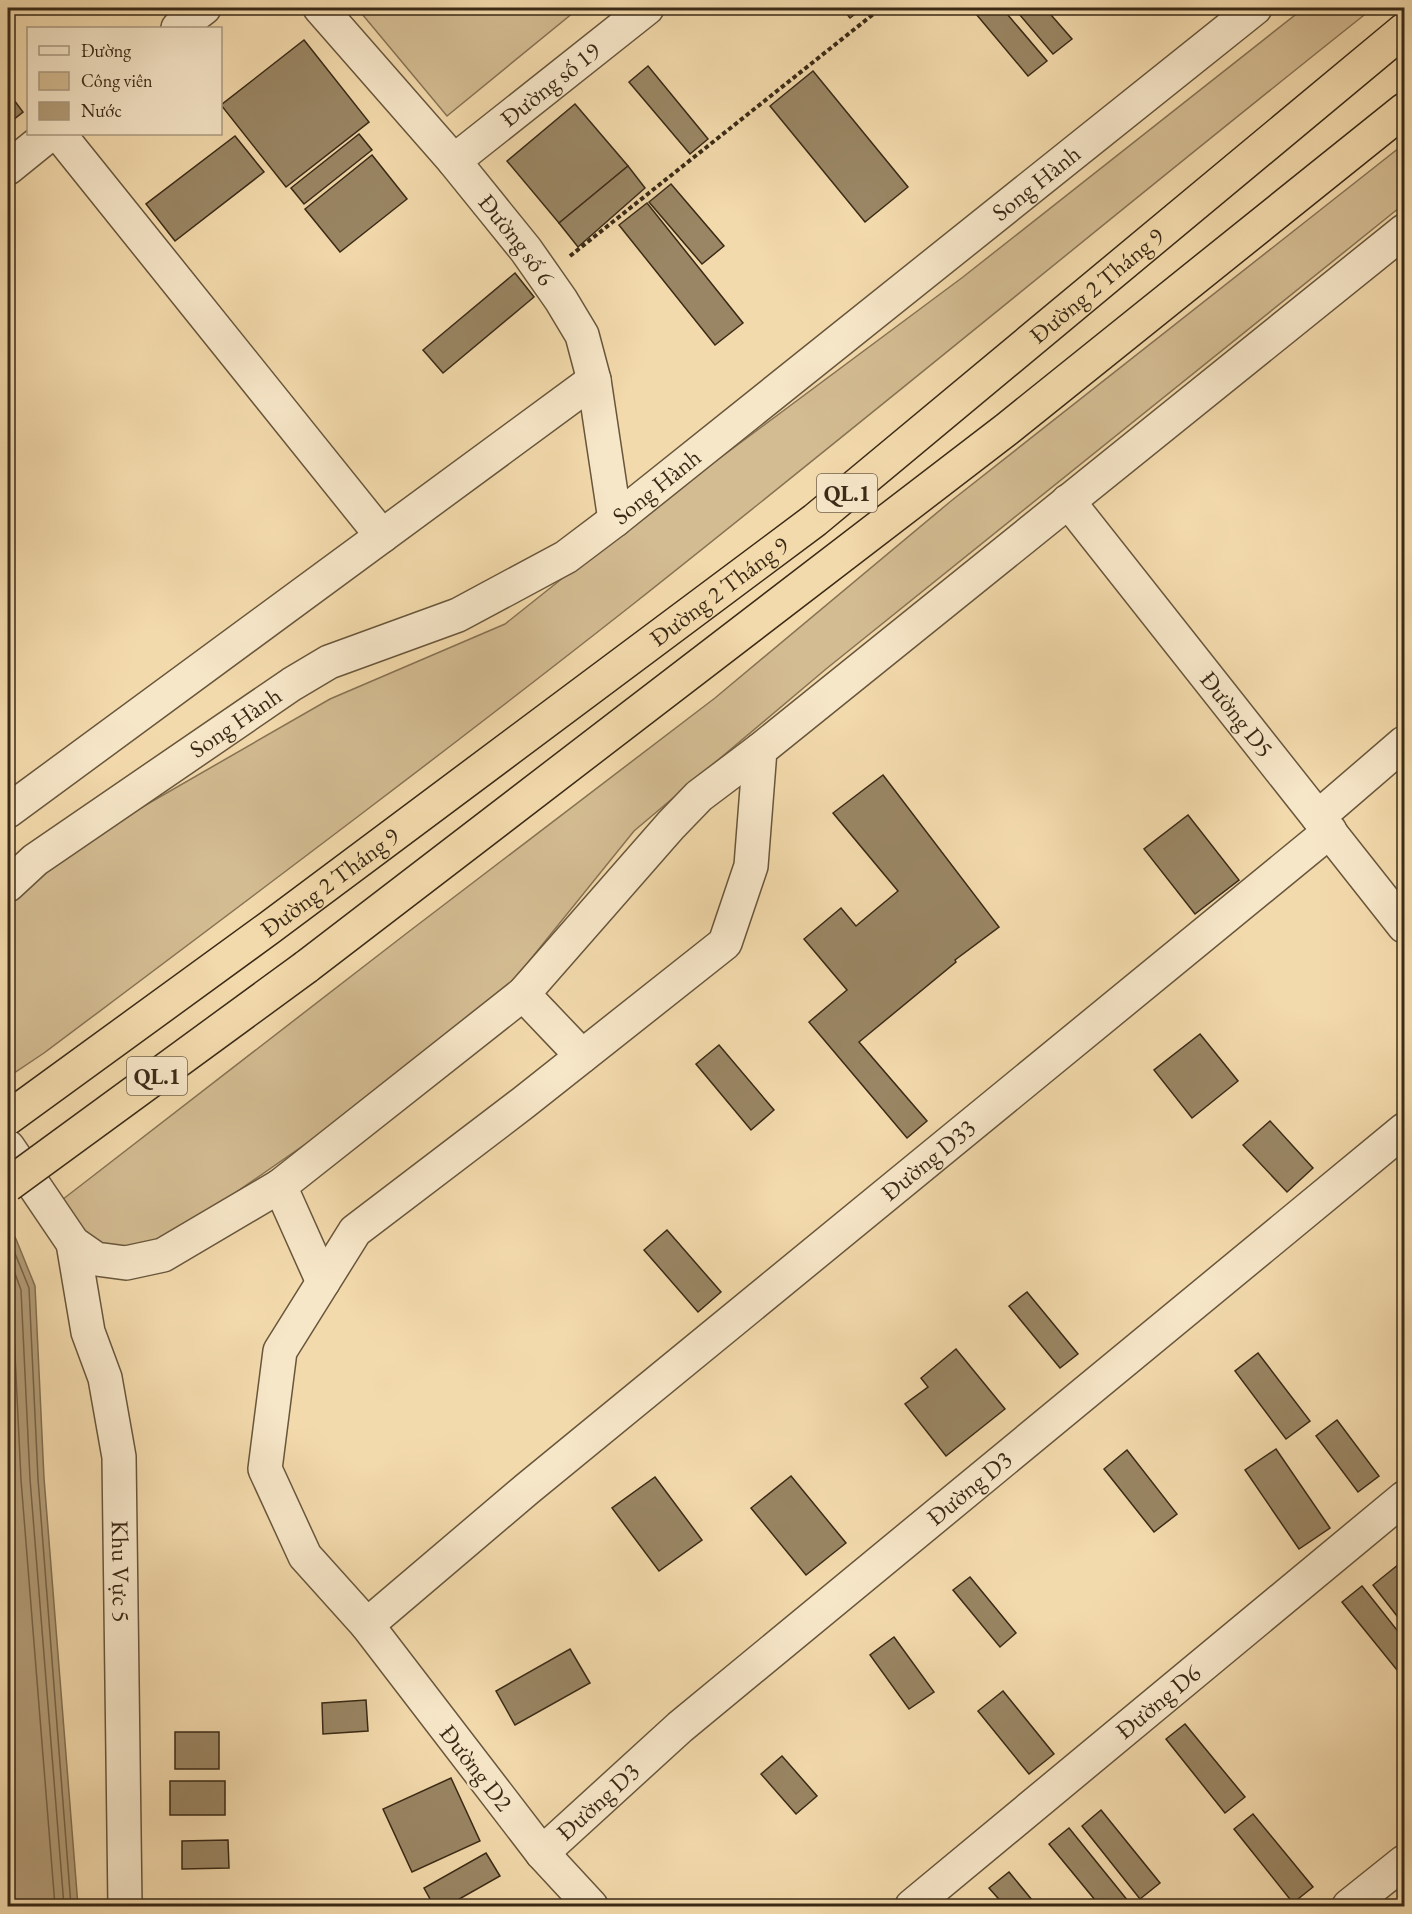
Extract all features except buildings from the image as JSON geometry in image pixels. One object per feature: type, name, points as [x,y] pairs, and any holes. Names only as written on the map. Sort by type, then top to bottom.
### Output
[{"type":"highway","name":"Đường 2 Tháng 9","points":[[8,1118],[269,928],[815,520],[1404,30]]},
{"type":"highway","name":"Đường 2 Tháng 9","points":[[8,1185],[306,967],[1007,429],[1404,110]]},
{"type":"street","points":[[179,27],[204,8]]},
{"type":"street","name":"Đường số 6","points":[[320,8],[454,161],[526,250],[582,335],[594,380],[615,520]]},
{"type":"street","name":"Đường số 19","points":[[454,161],[647,8]]},
{"type":"street","name":"Song Hành","points":[[8,885],[35,860],[329,662],[458,615],[567,557],[1255,8]]},
{"type":"street","points":[[8,168],[49,135]]},
{"type":"street","points":[[60,135],[382,536]]},
{"type":"street","points":[[8,1147],[73,1244],[96,1259],[126,1263],[163,1254],[280,1186],[523,994],[692,804],[729,772],[1404,231]]},
{"type":"street","points":[[8,811],[594,380]]},
{"type":"street","name":"Đường D5","points":[[1068,501],[1404,926]]},
{"type":"street","name":"Đường D2","points":[[591,1906],[542,1853],[367,1625],[305,1556],[265,1469],[280,1351],[355,1231],[725,943],[752,866],[759,750]]},
{"type":"street","name":"Đường D33","points":[[367,1625],[1400,758]]},
{"type":"street","points":[[523,994],[582,1056]]},
{"type":"street","name":"Đường D3","points":[[542,1853],[680,1726],[1404,1130]]},
{"type":"street","points":[[280,1186],[323,1282]]},
{"type":"street","name":"Khu Vực 5","points":[[73,1244],[88,1332],[105,1378],[119,1457],[124,1906]]},
{"type":"street","name":"Đường D6","points":[[912,1906],[1404,1498]]},
{"type":"street","points":[[1349,1906],[1404,1862]]},
{"type":"path","points":[[567,258],[881,8]]},
{"type":"green space","points":[[357,8],[579,8],[447,116]]},
{"type":"green space","points":[[1304,8],[1373,8],[632,605],[340,830],[44,1053],[8,1077],[8,900],[118,821],[330,699],[505,624],[623,530],[963,277]]},
{"type":"green space","points":[[1404,144],[1404,204],[826,669],[634,831],[500,997],[330,1127],[199,1218],[150,1248],[119,1252],[83,1234],[58,1203],[715,698],[951,501]]},
{"type":"water","points":[[8,1225],[35,1286],[44,1478],[78,1906],[8,1906]]}]
